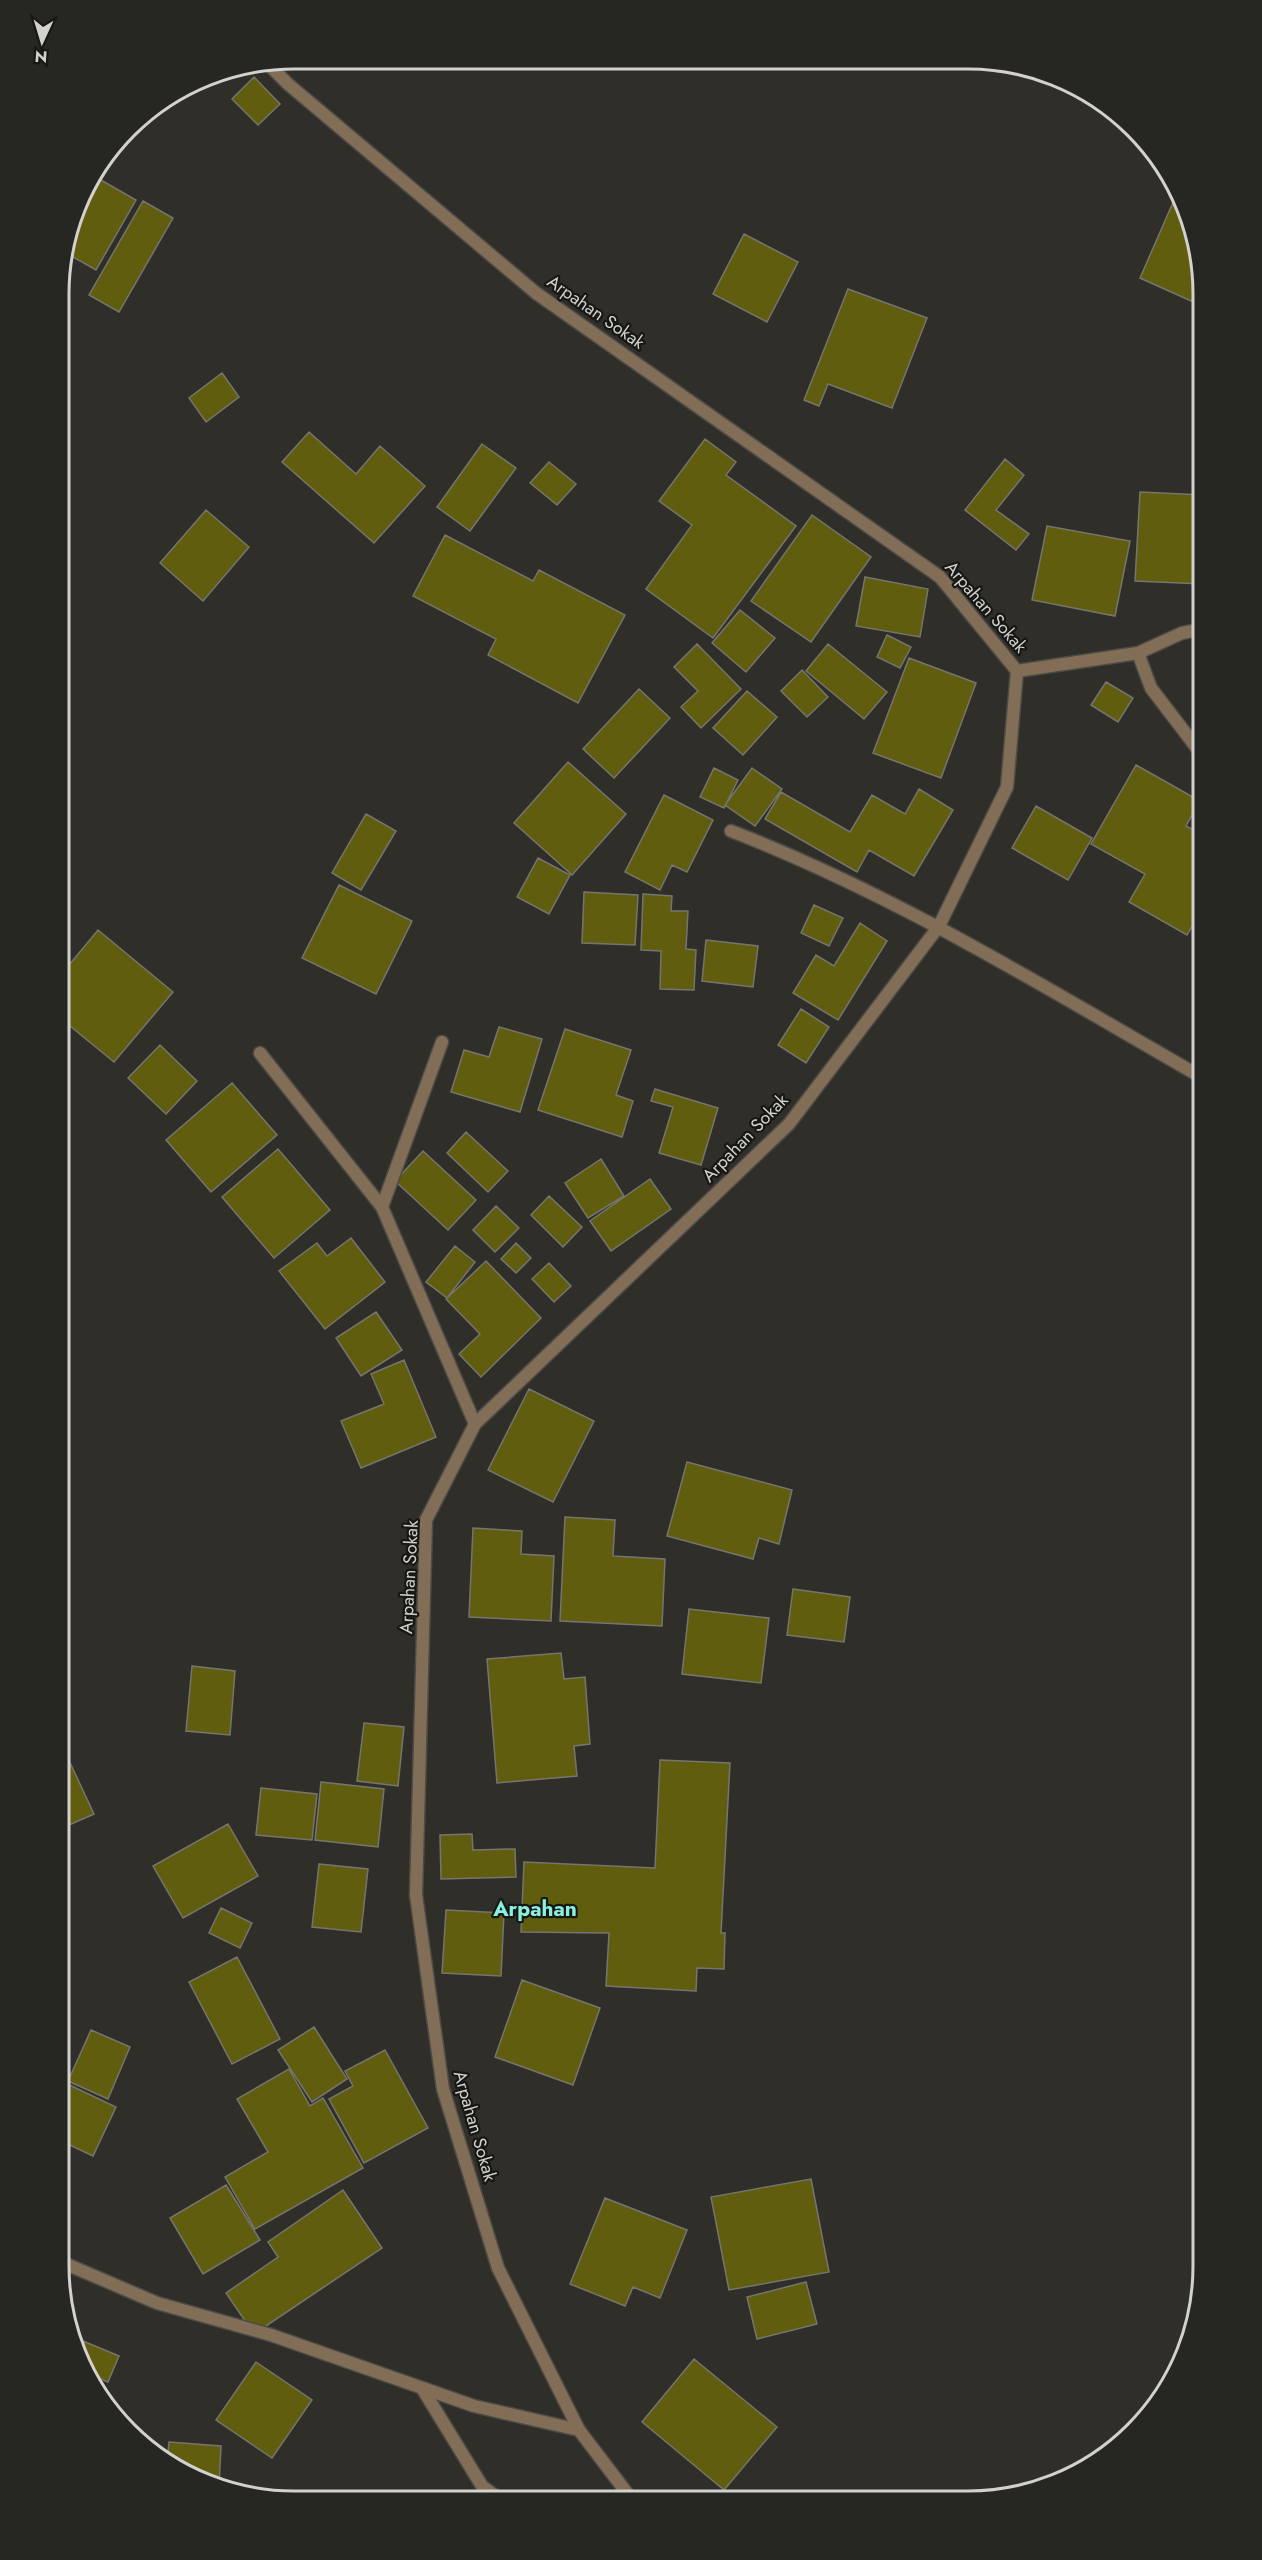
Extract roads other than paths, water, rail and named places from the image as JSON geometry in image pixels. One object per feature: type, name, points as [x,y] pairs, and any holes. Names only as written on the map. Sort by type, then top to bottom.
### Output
[{"type":"street","name":"Arpahan Sokak","points":[[274,70],[536,292],[940,577],[1017,671],[1007,787],[939,926],[789,1124],[475,1424],[426,1520],[417,1895],[443,2089],[498,2268],[579,2430],[626,2491]]},
{"type":"street","points":[[1017,671],[1138,653],[1182,633],[1193,631]]},
{"type":"street","points":[[1138,653],[1151,688],[1193,743]]},
{"type":"street","points":[[731,831],[777,849],[939,926],[1193,1072]]},
{"type":"street","points":[[382,1207],[442,1042]]},
{"type":"street","points":[[260,1053],[382,1207],[475,1424]]},
{"type":"street","points":[[69,2266],[157,2303],[271,2335],[474,2406],[579,2430]]},
{"type":"street","points":[[422,2388],[482,2486],[489,2491]]},
{"type":"district","name":"Arpahan","points":[[535,1909]]}]
